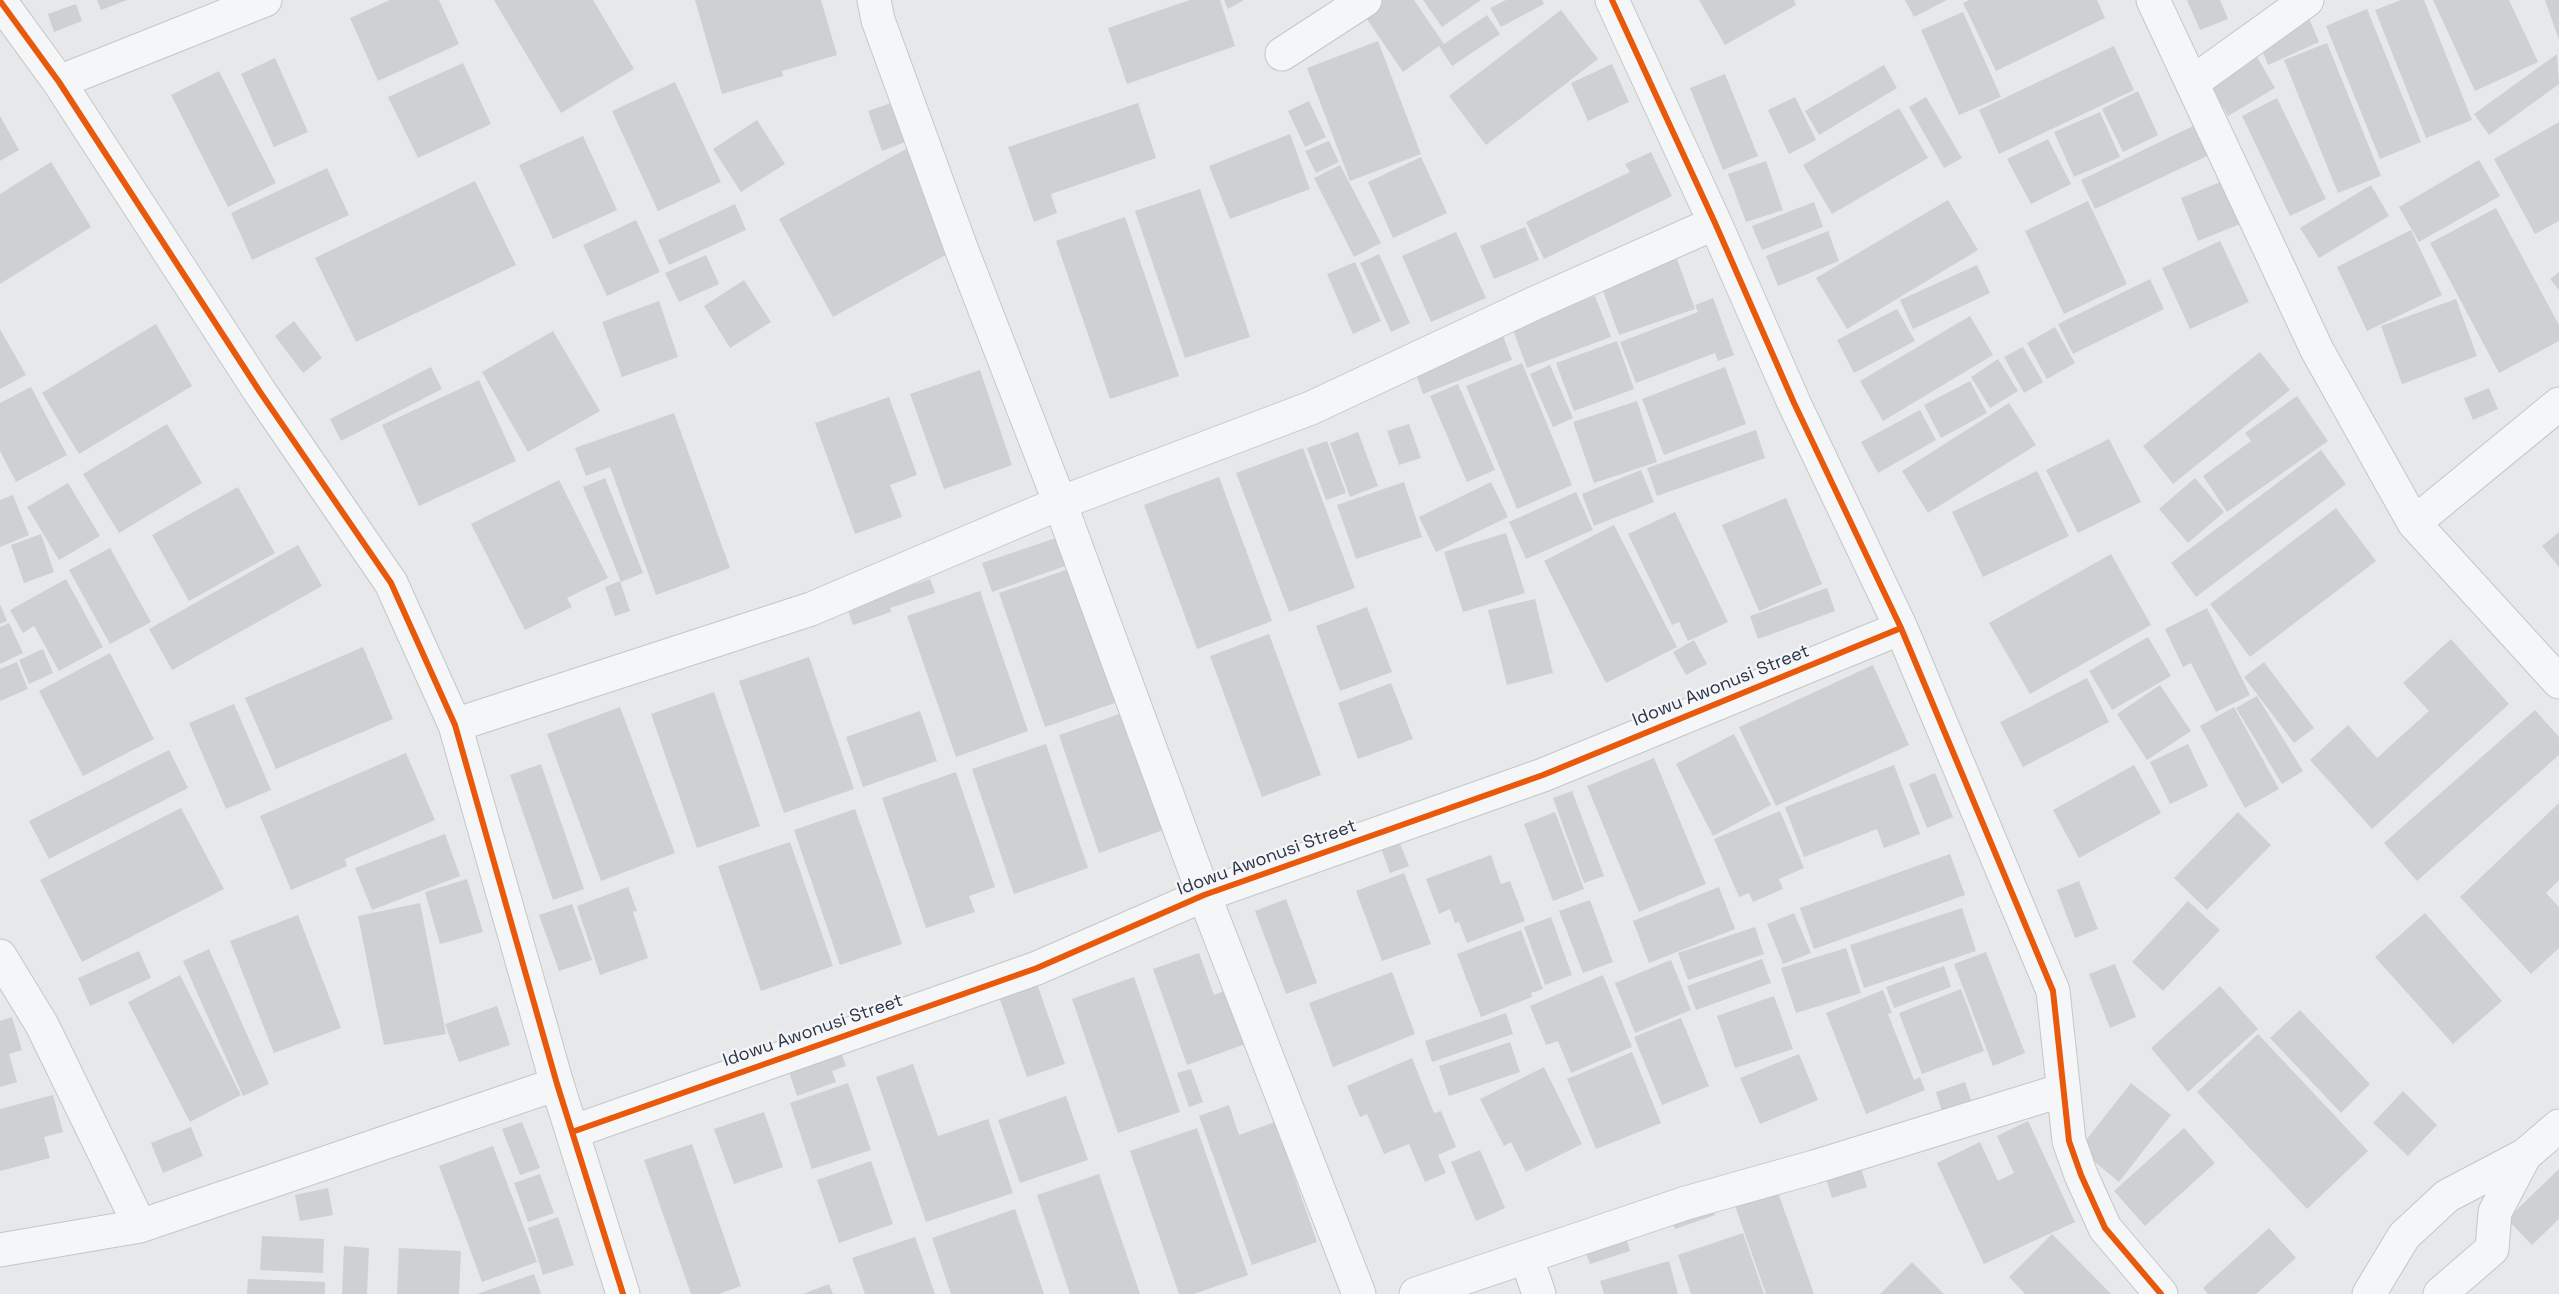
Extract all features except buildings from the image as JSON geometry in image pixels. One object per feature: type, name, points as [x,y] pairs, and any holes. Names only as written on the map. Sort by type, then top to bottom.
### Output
[{"type":"street","points":[[59,82],[265,0]]},
{"type":"street","points":[[874,0],[878,20],[957,237],[1060,503],[1204,895],[1359,1294]]},
{"type":"street","points":[[1282,54],[1365,0]]},
{"type":"street","points":[[1612,0],[1715,223],[1794,403],[1901,628],[2053,992],[2069,1141],[2081,1175],[2105,1228],[2161,1294]]},
{"type":"street","points":[[2153,0],[2317,350],[2414,523],[2559,682]]},
{"type":"street","points":[[2193,82],[2307,0]]},
{"type":"street","points":[[0,1],[59,82],[260,392],[391,583],[455,725],[557,1084],[623,1294]]},
{"type":"street","points":[[455,725],[812,609],[1060,503],[1311,408],[1535,303],[1715,223]]},
{"type":"street","points":[[2414,523],[2559,404]]},
{"type":"street","name":"Idowu Awonusi Street","points":[[572,1132],[1037,968],[1204,895],[1543,775],[1901,628]]},
{"type":"street","points":[[0,956],[42,1025],[140,1226]]},
{"type":"street","points":[[0,1250],[140,1226],[557,1084]]},
{"type":"street","points":[[1416,1294],[1527,1259],[1686,1203],[1825,1164],[2063,1090]]},
{"type":"street","points":[[2369,1294],[2404,1236],[2447,1196],[2525,1155],[2559,1126]]},
{"type":"street","points":[[2440,1294],[2492,1249],[2495,1212],[2525,1155]]},
{"type":"street","points":[[1527,1259],[1539,1294]]},
{"type":"cycle path","points":[[1612,0],[1715,223],[1794,403],[1901,628],[2053,991],[2069,1141],[2081,1175],[2105,1228],[2161,1294]]},
{"type":"cycle path","points":[[0,1],[59,82],[260,392],[391,583],[455,725],[557,1084],[623,1294]]},
{"type":"cycle path","points":[[572,1132],[1037,968],[1204,895],[1543,775],[1901,628]]}]
